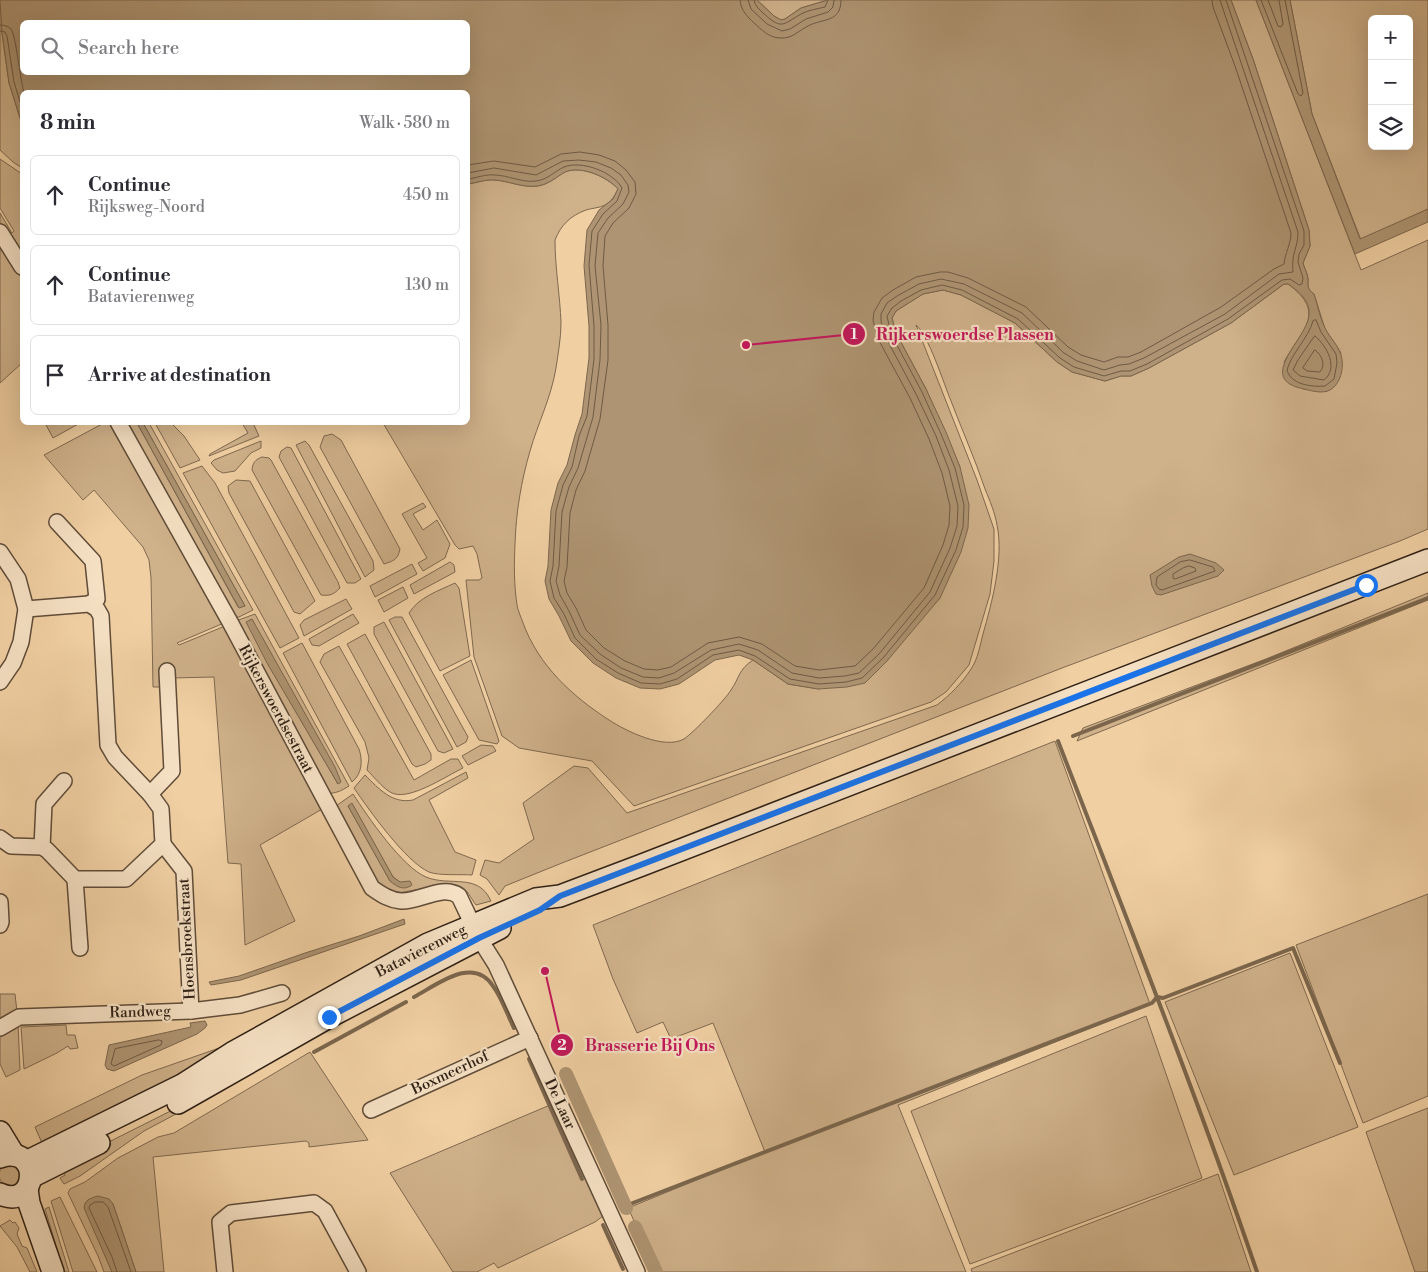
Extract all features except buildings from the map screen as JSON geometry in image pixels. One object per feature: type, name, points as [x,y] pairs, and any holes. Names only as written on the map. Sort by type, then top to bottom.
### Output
[{"type":"main road","name":"Batavierenweg","points":[[15,1176],[182,1085],[232,1053],[428,944],[476,931],[536,899],[560,896],[1428,560]]},
{"type":"main road","points":[[0,1132],[15,1176],[29,1203],[53,1272]]},
{"type":"main road","points":[[15,1176],[16,1209],[41,1272]]},
{"type":"street","points":[[0,232],[20,264]]},
{"type":"street","name":"Rijkerswoerdsestraat","points":[[120,425],[230,622],[372,888],[385,897],[402,901],[448,891],[454,892],[459,896],[476,931]]},
{"type":"street","points":[[26,609],[90,604],[97,599],[93,561],[57,522]]},
{"type":"street","points":[[0,552],[18,579],[26,609],[21,642],[13,663],[0,682]]},
{"type":"street","points":[[76,879],[126,879],[164,844],[161,809],[150,794],[114,757],[108,745],[101,616],[90,604]]},
{"type":"street","points":[[150,794],[172,771],[167,671]]},
{"type":"street","points":[[42,847],[44,804],[64,781]]},
{"type":"street","points":[[0,839],[11,846],[42,847],[76,879],[80,948]]},
{"type":"street","name":"Hoensbroekstraat","points":[[164,844],[184,871],[191,1011]]},
{"type":"street","points":[[0,902],[0,924]]},
{"type":"street","name":"De Laar","points":[[476,931],[496,965],[637,1272]]},
{"type":"street","name":"Randweg","points":[[0,1028],[19,1017],[191,1011],[240,1005],[282,993]]},
{"type":"street","name":"Boxmeerhof","points":[[371,1110],[530,1038]]},
{"type":"street","points":[[225,1272],[220,1222],[231,1212],[314,1203],[325,1211],[358,1272]]},
{"type":"shaded area","points":[[757,0],[828,0],[801,8],[781,20]]},
{"type":"shaded area","points":[[1231,0],[1256,0],[1361,270],[1428,240],[1428,529],[1062,668],[562,863],[505,886],[499,895],[487,879],[480,875],[485,860],[499,863],[534,839],[523,803],[574,766],[588,768],[627,813],[937,705],[964,679],[977,656],[996,580],[999,538],[994,512],[973,456],[931,349],[921,330],[916,325],[977,480],[994,529],[994,561],[990,594],[969,665],[946,692],[931,702],[634,806],[592,761],[519,748],[502,736],[474,657],[466,580],[479,580],[482,578],[477,554],[473,546],[459,549],[455,545],[384,425],[470,425],[470,184],[492,180],[537,186],[565,172],[578,170],[593,173],[607,180],[618,189],[611,200],[605,205],[586,210],[571,218],[563,225],[555,240],[560,302],[560,340],[554,379],[530,451],[516,520],[514,575],[516,597],[523,623],[538,653],[558,679],[582,701],[609,720],[635,734],[656,741],[676,742],[684,739],[709,716],[728,695],[742,670],[753,660],[788,684],[819,689],[913,628],[940,598],[960,467],[926,389],[896,333],[892,318],[896,311],[923,294],[943,290],[961,295],[1015,323],[1057,362],[1072,372],[1105,381],[1121,376],[1131,376],[1149,368],[1231,323],[1284,284],[1288,284],[1307,304],[1309,313],[1303,331],[1284,362],[1303,389],[1327,391],[1341,353],[1325,329],[1314,294],[1308,288],[1308,277],[1303,263],[1310,246],[1309,230],[1253,59]]},
{"type":"shaded area","points":[[1290,0],[1428,0],[1428,209],[1361,240],[1312,114]]},
{"type":"shaded area","points":[[0,6],[2,9],[2,33],[9,83],[20,118],[20,167],[0,150]]},
{"type":"shaded area","points":[[0,159],[20,173],[20,253],[0,224],[0,213],[12,233],[14,231],[0,208]]},
{"type":"shaded area","points":[[0,243],[20,276],[20,365],[0,383]]},
{"type":"shaded area","points":[[46,425],[76,425],[53,438]]},
{"type":"shaded area","points":[[100,425],[113,425],[224,623],[177,643],[179,645],[225,626],[324,808],[260,845],[295,921],[245,945],[241,864],[228,863],[214,677],[172,678],[162,687],[153,687],[151,578],[149,560],[143,547],[94,490],[83,500],[44,455]]},
{"type":"shaded area","points":[[125,425],[138,425],[238,607],[245,606],[144,425],[150,425],[253,610],[239,617],[231,618]]},
{"type":"shaded area","points":[[156,425],[173,425],[184,436],[200,460],[180,468]]},
{"type":"shaded area","points":[[243,425],[254,425],[259,436],[209,456],[210,454],[248,433]]},
{"type":"shaded area","points":[[332,434],[341,440],[400,549],[398,556],[392,561],[384,564],[320,447],[324,436]]},
{"type":"shaded area","points":[[261,441],[261,448],[251,453],[235,471],[223,473],[217,470],[211,463],[214,460]]},
{"type":"shaded area","points":[[305,441],[309,445],[373,561],[374,570],[365,577],[296,445]]},
{"type":"shaded area","points":[[287,447],[291,448],[361,579],[355,583],[347,583],[279,457],[281,451]]},
{"type":"shaded area","points":[[262,457],[271,460],[338,582],[340,588],[333,594],[321,595],[252,470],[255,462]]},
{"type":"shaded area","points":[[202,466],[215,483],[299,638],[280,648],[183,473]]},
{"type":"shaded area","points":[[236,480],[250,481],[315,601],[300,614],[294,612],[229,493],[228,486]]},
{"type":"shaded area","points":[[423,503],[426,507],[413,514],[423,530],[437,520],[450,544],[445,558],[423,571],[418,563],[427,558],[402,514]]},
{"type":"shaded area","points":[[450,562],[454,565],[455,572],[414,594],[410,585]]},
{"type":"shaded area","points":[[412,564],[417,574],[375,597],[370,586]]},
{"type":"shaded area","points":[[455,583],[459,588],[470,656],[440,671],[409,613],[423,599]]},
{"type":"shaded area","points":[[403,587],[408,598],[384,612],[378,600]]},
{"type":"shaded area","points":[[1428,593],[1428,600],[1077,741],[1083,728],[1266,659]]},
{"type":"shaded area","points":[[346,599],[352,609],[304,636],[300,625],[304,620]]},
{"type":"shaded area","points":[[255,614],[349,786],[338,792],[326,793],[233,622]],"holes":[[[252,620],[338,784],[269,665],[249,621]]]},
{"type":"shaded area","points":[[353,614],[359,623],[319,646],[312,645],[309,639]]},
{"type":"shaded area","points":[[395,617],[402,617],[468,737],[466,742],[457,747],[389,620]]},
{"type":"shaded area","points":[[384,622],[453,749],[444,753],[438,751],[374,634],[374,627]]},
{"type":"shaded area","points":[[365,634],[431,754],[431,760],[425,764],[416,767],[412,764],[347,644]]},
{"type":"shaded area","points":[[302,643],[359,749],[361,767],[358,775],[352,782],[283,653]]},
{"type":"shaded area","points":[[339,646],[414,780],[451,759],[458,759],[463,768],[427,787],[406,794],[390,792],[381,785],[367,770],[369,758],[365,742],[320,662],[324,654]]},
{"type":"shaded area","points":[[471,660],[499,741],[497,744],[479,740],[443,675]]},
{"type":"shaded area","points":[[1055,741],[1150,1004],[898,1105],[966,1272],[658,1272],[628,1208],[765,1152],[713,1023],[671,1039],[663,1022],[637,1033],[613,979],[593,925]]},
{"type":"shaded area","points":[[481,745],[493,746],[496,751],[468,765],[462,756]]},
{"type":"shaded area","points":[[466,772],[468,778],[429,800],[455,852],[476,860],[472,875],[433,873],[420,866],[388,834],[354,788],[365,775],[392,798],[405,801],[413,800]]},
{"type":"shaded area","points":[[353,794],[386,840],[417,872],[435,880],[471,883],[479,886],[491,901],[476,905],[466,890],[460,886],[449,884],[392,894],[380,887],[336,806]],"holes":[[[352,804],[393,877],[400,882],[390,881],[348,806]]]},
{"type":"shaded area","points":[[1428,894],[1428,1096],[1363,1123],[1296,945]]},
{"type":"shaded area","points":[[1290,953],[1358,1127],[1234,1175],[1165,1002]]},
{"type":"shaded area","points":[[0,994],[15,994],[17,1012],[0,1020]]},
{"type":"shaded area","points":[[1146,1016],[1202,1178],[970,1264],[911,1111]]},
{"type":"shaded area","points":[[18,1024],[20,1070],[6,1077],[0,1064],[0,1035]]},
{"type":"shaded area","points":[[66,1025],[67,1035],[75,1035],[78,1048],[70,1049],[68,1046],[24,1069],[21,1027]]},
{"type":"shaded area","points":[[222,1047],[221,1054],[42,1143],[35,1127],[142,1075]]},
{"type":"shaded area","points":[[296,1048],[144,1131],[80,1176],[64,1184],[60,1178],[65,1175],[61,1166]]},
{"type":"shaded area","points":[[310,1052],[368,1140],[309,1147],[309,1143],[306,1141],[153,1157],[164,1272],[136,1272],[113,1204],[89,1199],[85,1203],[112,1272],[104,1272],[68,1193],[70,1189],[85,1182],[118,1158],[158,1137],[174,1133]]},
{"type":"shaded area","points":[[550,1105],[603,1216],[595,1222],[498,1268],[494,1263],[477,1272],[453,1272],[390,1173]]},
{"type":"shaded area","points":[[1428,1108],[1428,1272],[1415,1272],[1366,1132]]},
{"type":"shaded area","points":[[10,1164],[18,1167],[21,1175],[18,1183],[10,1186],[2,1183],[-1,1175],[2,1167]]},
{"type":"shaded area","points":[[1218,1174],[1251,1272],[972,1272],[971,1269]]},
{"type":"shaded area","points":[[60,1197],[97,1272],[73,1272],[51,1201]]},
{"type":"shaded area","points":[[49,1207],[69,1272],[64,1272],[45,1209]]},
{"type":"shaded area","points":[[10,1220],[13,1223],[15,1222],[19,1228],[17,1234],[22,1246],[27,1248],[37,1272],[30,1272],[17,1247],[0,1226]]},
{"type":"water","points":[[0,0],[757,0],[781,20],[801,8],[828,0],[1231,0],[1253,59],[1309,230],[1310,246],[1303,263],[1308,277],[1308,287],[1314,294],[1324,326],[1340,352],[1342,367],[1340,378],[1330,390],[1317,392],[1290,384],[1283,376],[1283,367],[1287,357],[1307,324],[1309,314],[1308,304],[1288,284],[1284,284],[1231,323],[1149,368],[1131,376],[1121,376],[1105,381],[1072,372],[1057,362],[1015,323],[961,295],[943,290],[923,294],[896,311],[892,318],[896,333],[926,389],[946,432],[960,467],[969,505],[968,528],[961,552],[940,598],[887,661],[865,683],[847,687],[818,689],[788,684],[753,660],[739,655],[715,660],[679,684],[660,689],[640,688],[616,678],[593,663],[571,641],[549,599],[545,581],[548,566],[551,510],[558,483],[567,465],[582,414],[589,358],[589,326],[584,266],[587,230],[599,210],[613,199],[618,189],[614,185],[594,173],[579,170],[565,172],[537,186],[492,180],[470,184],[470,90],[20,90],[20,118],[9,83],[2,33]]},
{"type":"water","points":[[1256,0],[1290,0],[1312,114],[1360,239],[1428,209],[1428,222],[1355,254]]},
{"type":"water","points":[[138,425],[144,425],[245,606],[239,608]]},
{"type":"water","points":[[1190,554],[1216,563],[1224,570],[1218,576],[1161,595],[1156,594],[1150,575],[1179,557]]},
{"type":"water","points":[[252,619],[335,767],[341,782],[338,784],[267,663],[246,622]]},
{"type":"water","points":[[352,803],[393,877],[400,882],[410,881],[412,885],[401,888],[390,881],[348,806]]},
{"type":"water","points":[[404,919],[405,924],[241,980],[211,985],[209,982],[239,976]]},
{"type":"water","points":[[205,1021],[207,1025],[197,1034],[114,1071],[107,1069],[105,1065],[109,1045],[191,1027],[190,1023]]},
{"type":"water","points":[[98,1196],[109,1199],[113,1204],[136,1272],[112,1272],[84,1208],[88,1200]]},
{"type":"waterway","points":[[1073,736],[1428,598]]},
{"type":"waterway","points":[[1058,741],[1185,1072],[1257,1272]]},
{"type":"waterway","points":[[625,1206],[1152,1003],[1157,997],[1163,998],[1293,948],[1340,1063]]},
{"type":"waterway","points":[[414,997],[455,975],[475,973],[485,977],[493,986],[514,1028]]},
{"type":"waterway","points":[[314,1052],[406,1002]]},
{"type":"waterway","points":[[529,1059],[582,1179]]},
{"type":"waterway","points":[[566,1074],[626,1208]]},
{"type":"waterway","points":[[603,1225],[623,1269]]},
{"type":"waterway","points":[[635,1227],[656,1272]]},
{"type":"place","name":"Rijkerswoerdse Plassen","points":[[746,345]]},
{"type":"place","name":"Brasserie Bij Ons","points":[[545,971]]},
{"type":"route","points":[[329,1017],[479,938],[540,910],[560,896],[1366,585]]}]
